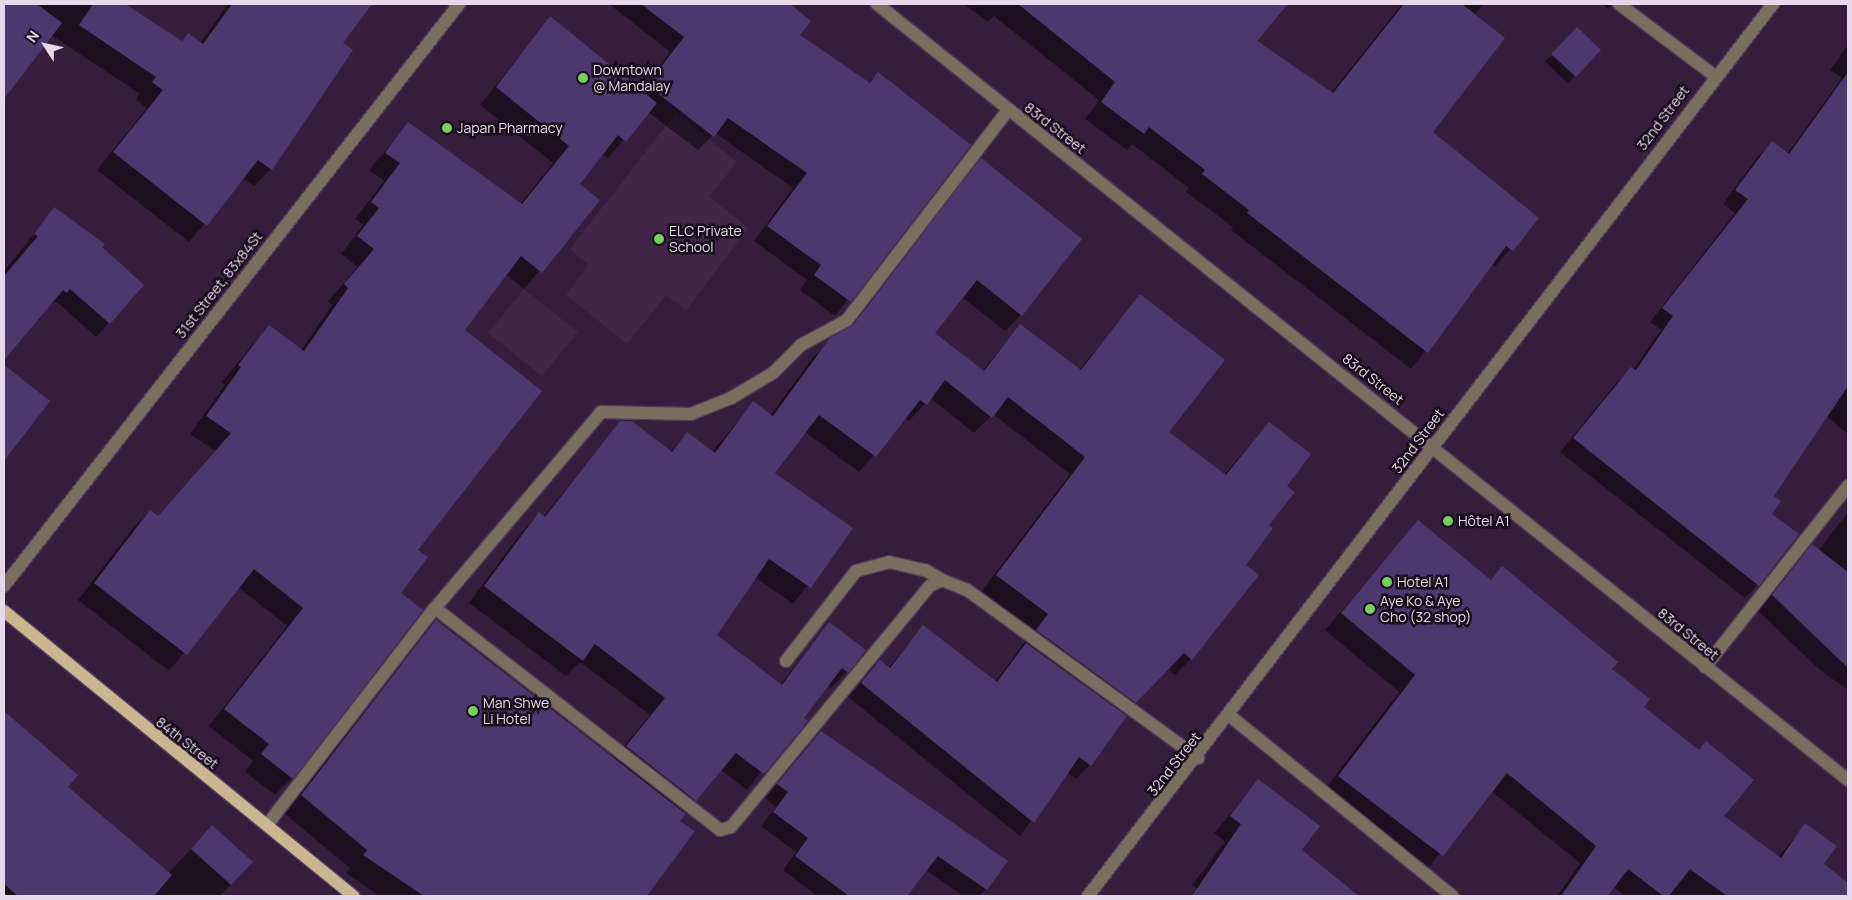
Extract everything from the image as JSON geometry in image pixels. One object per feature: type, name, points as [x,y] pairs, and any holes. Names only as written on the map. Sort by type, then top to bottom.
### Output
[{"type":"main road","name":"84th Street","points":[[4,611],[353,896]]},
{"type":"street","name":"31st Street, 83x84St","points":[[4,586],[458,4]]},
{"type":"street","name":"83rd Street","points":[[877,4],[1008,110],[1433,445],[1705,667],[1848,780]]},
{"type":"street","points":[[1619,4],[1715,76]]},
{"type":"street","name":"32nd Street","points":[[1088,896],[1198,758],[1433,445],[1715,76],[1773,4]]},
{"type":"street","points":[[267,825],[435,608],[601,412],[691,414],[731,398],[773,373],[801,345],[847,320],[1008,110]]},
{"type":"street","points":[[1705,667],[1848,486]]},
{"type":"street","points":[[786,661],[856,571],[889,562],[926,570],[942,580],[967,590],[1198,758]]},
{"type":"street","points":[[435,608],[720,830],[731,827],[930,586],[942,580]]},
{"type":"street","points":[[1230,716],[1452,896]]},
{"type":"shaded area","name":"ELC Private School","points":[[676,113],[737,162],[709,197],[749,228],[686,310],[666,295],[627,344],[566,295],[589,265],[570,249]]},
{"type":"shaded area","points":[[524,289],[578,332],[542,376],[488,333]]},
{"type":"building","points":[[4,4],[37,4],[62,23],[4,99]]},
{"type":"building","points":[[93,4],[125,4],[182,41],[188,33],[203,44],[232,4],[372,4],[343,43],[353,50],[272,170],[258,160],[207,226],[113,152],[163,90],[152,82],[156,77],[79,25]]},
{"type":"building","points":[[641,4],[790,4],[811,21],[800,35],[870,83],[878,72],[971,145],[851,302],[814,275],[821,265],[767,226],[807,173],[728,118],[714,137],[647,85],[684,37]]},
{"type":"building","points":[[1018,4],[1288,4],[1257,41],[1333,93],[1404,4],[1462,4],[1505,38],[1433,132],[1539,218],[1513,251],[1506,246],[1428,353],[1247,213],[1249,210],[1202,174],[1205,170],[1149,127],[1144,134],[1101,102],[1115,82]]},
{"type":"building","points":[[550,16],[657,103],[626,142],[618,135],[580,184],[600,200],[542,273],[521,256],[465,330],[542,391],[418,550],[428,557],[401,593],[423,610],[293,779],[261,754],[269,744],[224,709],[303,608],[254,569],[187,655],[94,583],[150,510],[158,516],[231,433],[206,416],[241,367],[238,365],[269,325],[304,351],[348,288],[344,284],[374,249],[357,236],[379,208],[371,202],[400,163],[385,153],[408,122],[522,204],[569,146],[496,87]]},
{"type":"building","points":[[1577,27],[1601,50],[1576,77],[1551,54]]},
{"type":"building","points":[[1848,72],[1848,386],[1774,496],[1781,501],[1772,514],[1799,534],[1759,586],[1573,438],[1631,367],[1636,370],[1673,316],[1662,308],[1748,199],[1735,190],[1772,141],[1789,154]]},
{"type":"building","points":[[981,158],[1082,239],[1022,316],[977,280],[935,333],[984,371],[1020,324],[1081,370],[1140,294],[1225,360],[1169,432],[1226,475],[1269,422],[1311,454],[1287,486],[1295,492],[1269,525],[1273,528],[1246,565],[1259,575],[1192,660],[1184,653],[1136,703],[1036,630],[1048,614],[996,575],[1085,457],[1008,397],[992,418],[945,380],[927,405],[920,400],[876,457],[819,415],[775,473],[853,528],[811,588],[769,559],[717,635],[782,685],[829,622],[866,650],[848,673],[842,668],[804,718],[808,721],[764,774],[736,753],[696,801],[626,746],[665,698],[595,644],[583,661],[484,586],[539,512],[545,517],[620,421],[632,421],[672,452],[687,432],[715,453],[753,401],[773,416],[830,338],[853,325]]},
{"type":"building","points":[[54,207],[105,244],[102,247],[144,285],[110,324],[70,289],[67,293],[63,290],[4,360],[4,276],[38,236],[34,234]]},
{"type":"building","points":[[4,365],[50,401],[4,461]]},
{"type":"building","points":[[1418,520],[1491,580],[1502,566],[1618,662],[1612,669],[1650,699],[1644,707],[1699,750],[1706,741],[1754,780],[1724,816],[1781,858],[1805,823],[1837,846],[1824,864],[1848,883],[1848,896],[1727,896],[1690,869],[1669,896],[1663,896],[1628,869],[1608,896],[1561,896],[1596,846],[1507,773],[1443,856],[1338,776],[1415,675],[1341,613]]},
{"type":"building","points":[[1812,544],[1848,572],[1848,668],[1772,595]]},
{"type":"building","points":[[436,620],[686,814],[680,821],[695,831],[647,896],[424,896],[363,855],[367,850],[301,795]]},
{"type":"building","points":[[923,625],[997,682],[1026,643],[1127,716],[1091,766],[1079,757],[1034,823],[861,683],[880,660],[890,668]]},
{"type":"building","points":[[4,711],[78,775],[68,787],[172,875],[154,896],[18,896],[4,884]]},
{"type":"building","points":[[821,731],[1008,861],[987,890],[938,856],[907,896],[849,896],[795,856],[808,838],[773,812],[788,792],[777,784]]},
{"type":"building","points":[[1258,779],[1320,826],[1302,850],[1359,896],[1192,896],[1241,824],[1230,816]]},
{"type":"building","points":[[212,825],[253,862],[231,885],[191,849]]},
{"type":"place","name":"Downtown @ Mandalay","points":[[583,78]]},
{"type":"place","name":"Japan Pharmacy","points":[[447,128]]},
{"type":"place","name":"ELC Private School","points":[[659,239]]},
{"type":"place","name":"Hôtel A1","points":[[1448,521]]},
{"type":"place","name":"Hotel A1","points":[[1387,582]]},
{"type":"place","name":"Aye Ko & Aye Cho (32 shop)","points":[[1370,609]]},
{"type":"place","name":"Man Shwe Li Hotel","points":[[473,711]]}]
